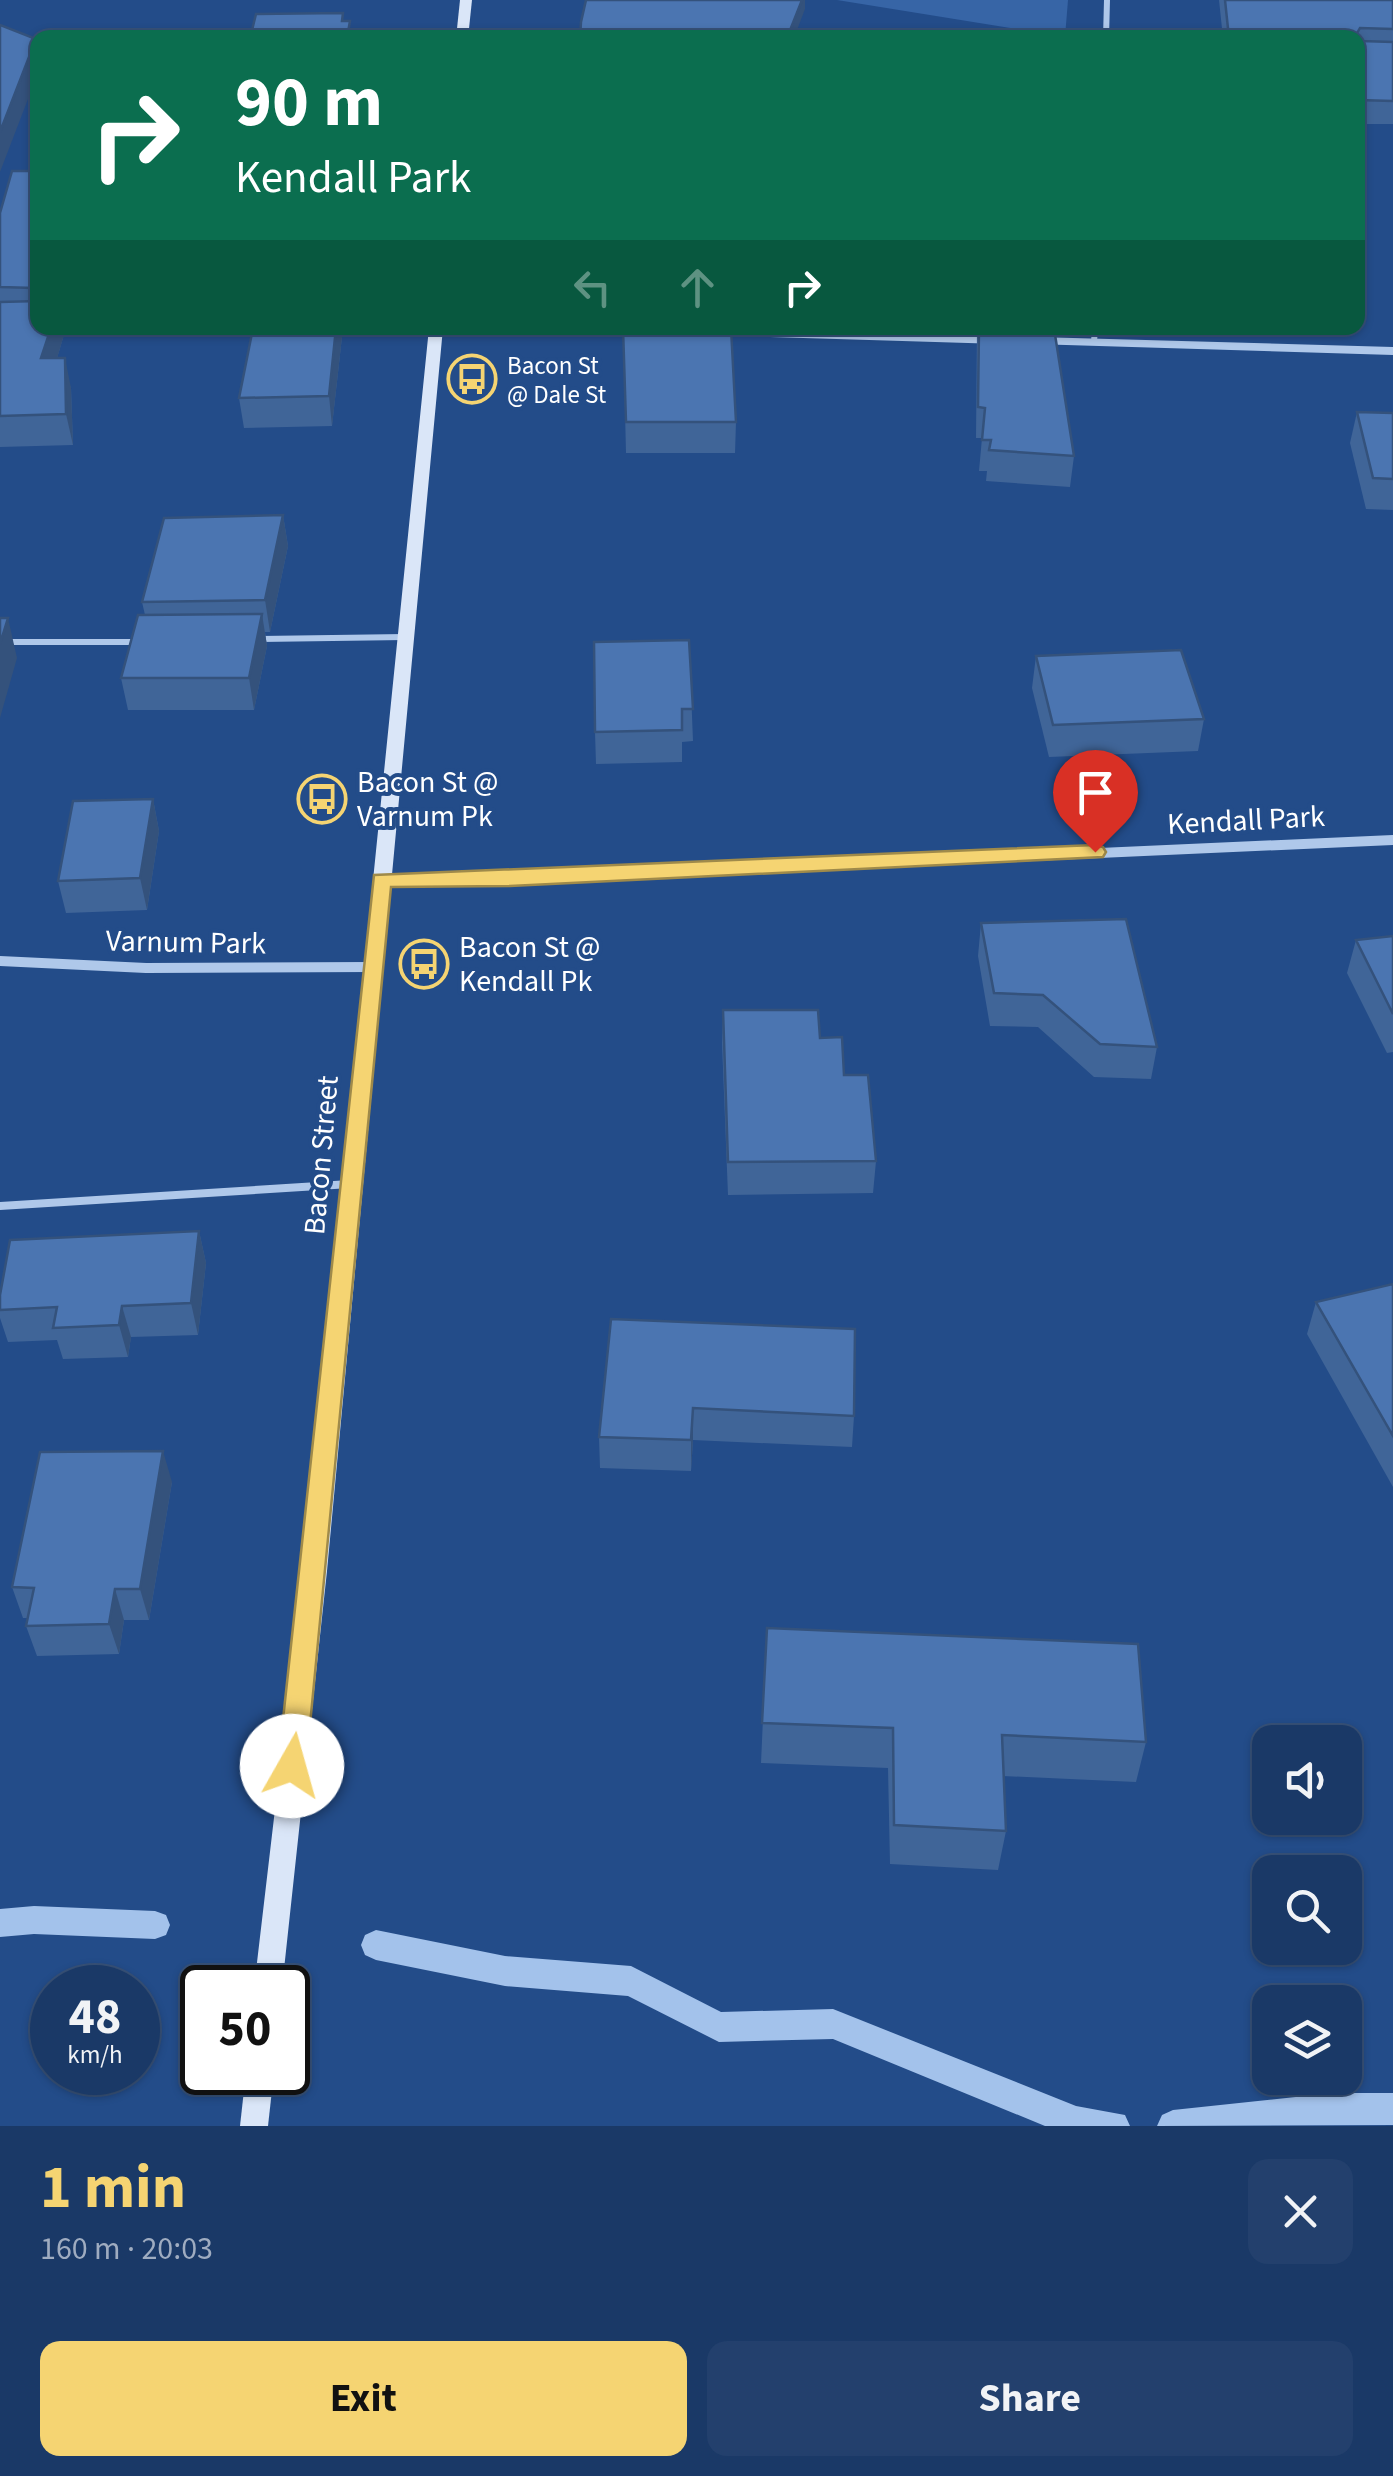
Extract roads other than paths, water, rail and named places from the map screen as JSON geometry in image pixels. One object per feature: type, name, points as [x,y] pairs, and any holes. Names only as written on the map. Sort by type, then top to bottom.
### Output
[{"type":"main road","points":[[463,30],[466,0]]},
{"type":"main road","name":"Bacon Street","points":[[271,1965],[316,1552],[435,335]]},
{"type":"main road","points":[[254,2126],[257,2095]]},
{"type":"street","points":[[1106,30],[1108,0]]},
{"type":"street","points":[[1095,335],[1393,351]]},
{"type":"street","name":"Kendall Park","points":[[381,880],[492,880],[1393,840]]},
{"type":"street","name":"Varnum Park","points":[[0,962],[146,968],[372,967]]},
{"type":"lane","points":[[248,640],[406,636]]},
{"type":"lane","points":[[0,642],[149,642]]},
{"type":"lane","points":[[0,1206],[350,1184]]},
{"type":"waterway","points":[[0,1923],[34,1920],[155,1925]]},
{"type":"waterway","points":[[376,1945],[505,1971],[631,1981],[719,2027],[833,2024],[1076,2122],[1114,2126]]},
{"type":"waterway","points":[[1173,2126],[1333,2109],[1393,2109]]},
{"type":"place","name":"Bacon St @ Dale St","points":[[472,379]]},
{"type":"place","name":"Bacon St @ Varnum Pk","points":[[322,799]]},
{"type":"place","name":"Bacon St @ Kendall Pk","points":[[424,964]]}]
